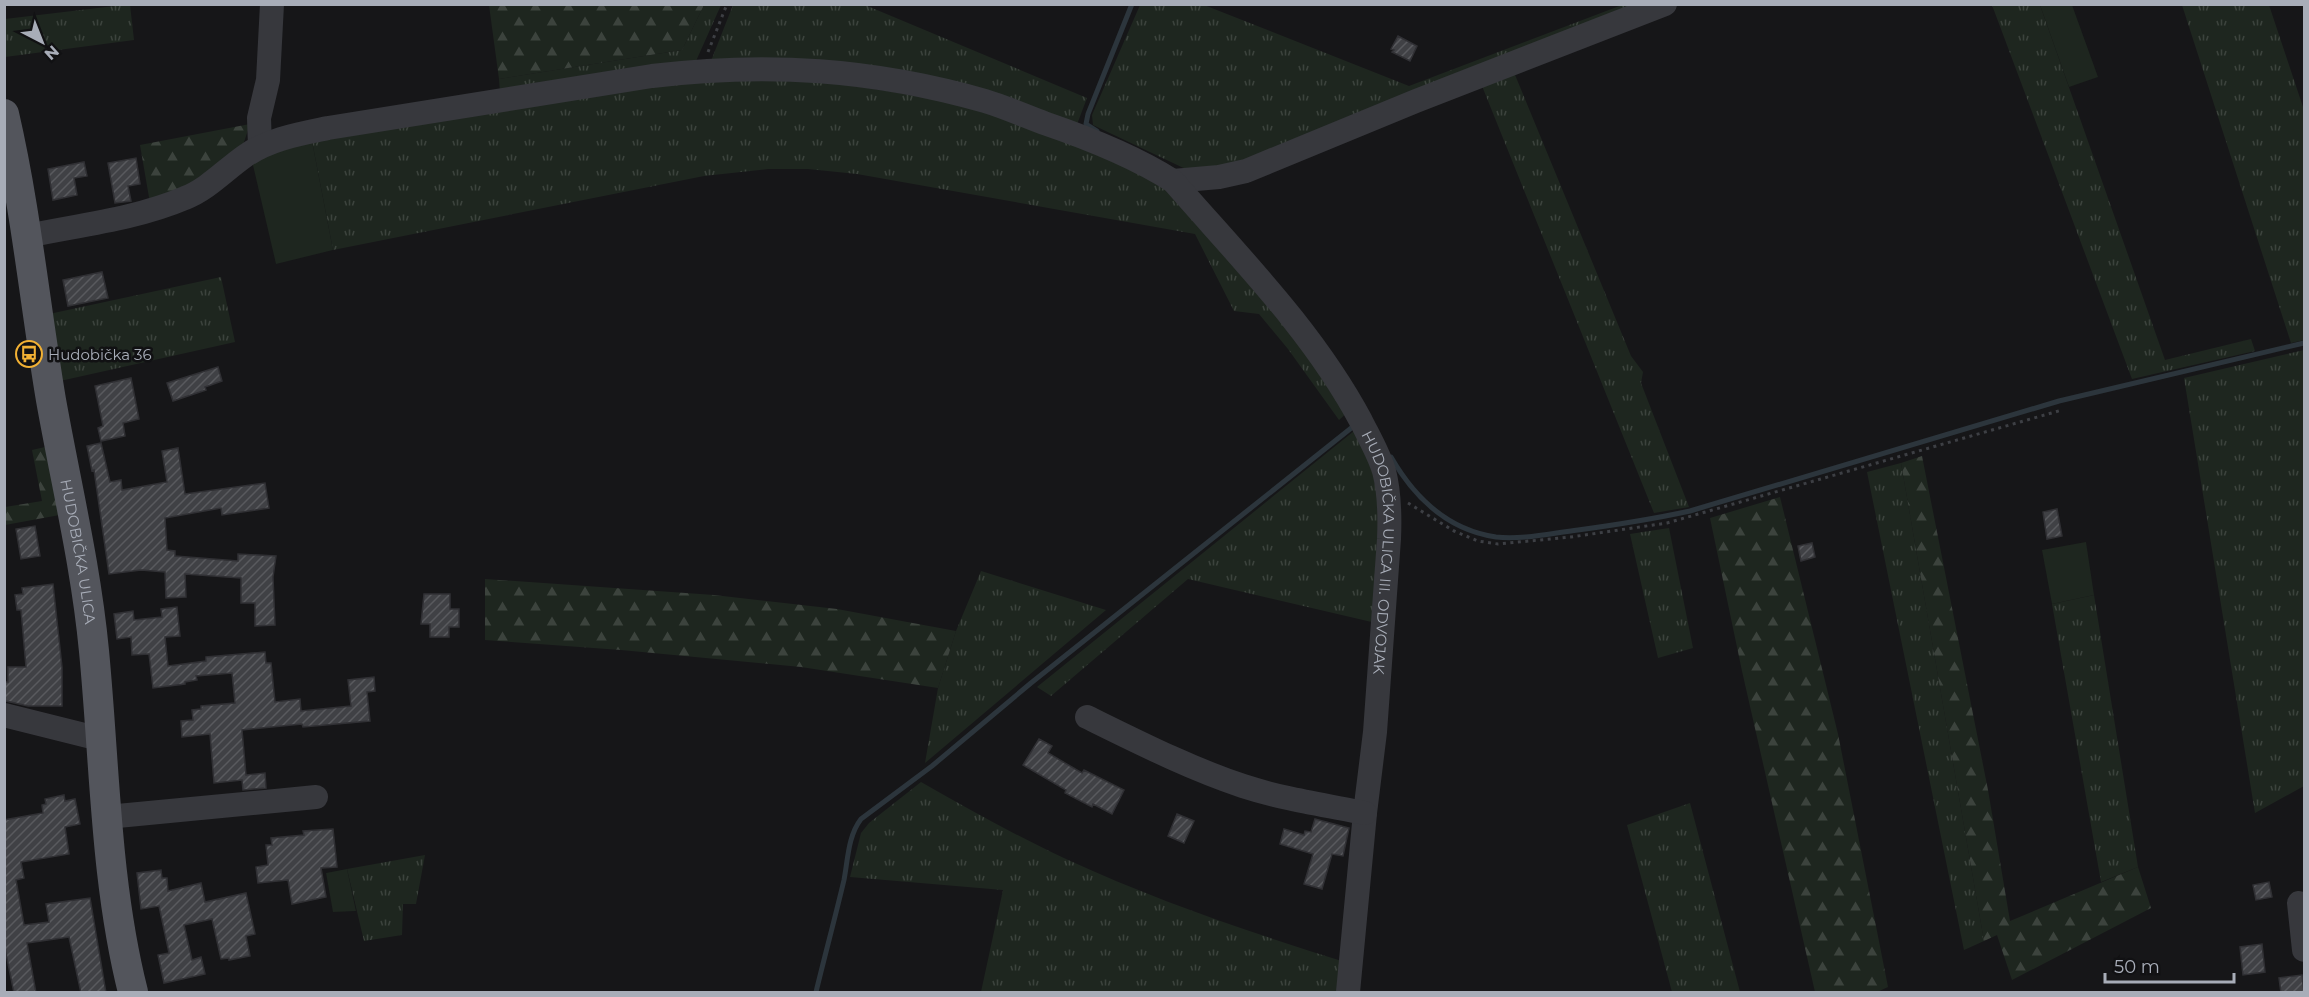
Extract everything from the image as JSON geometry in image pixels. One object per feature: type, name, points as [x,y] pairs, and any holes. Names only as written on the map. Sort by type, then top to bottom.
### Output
[{"type":"main road","name":"HUDOBIČKA ULICA","points":[[4,114],[27,236],[50,390],[82,561],[94,650],[117,914],[133,993]]},
{"type":"street","points":[[260,147],[259,118],[268,80],[272,4]]},
{"type":"street","points":[[27,236],[146,211],[185,198],[206,186],[245,155],[284,138],[327,128],[700,70],[769,68],[831,71],[908,83],[985,101],[1070,132],[1155,169],[1173,180],[1219,177],[1246,171],[1641,10],[1665,4]]},
{"type":"street","name":"HUDOBIČKA ULICA III. ODVOJAK","points":[[1173,180],[1278,301],[1331,371],[1371,442],[1383,469],[1391,509],[1389,539],[1375,732],[1348,993]]},
{"type":"street","points":[[4,715],[100,739]]},
{"type":"street","points":[[1087,717],[1150,747],[1243,786],[1293,799],[1365,813]]},
{"type":"street","points":[[107,817],[316,797]]},
{"type":"street","points":[[2299,903],[2304,950]]},
{"type":"path","points":[[700,70],[727,4]]},
{"type":"path","points":[[1387,488],[1433,520],[1478,541],[1498,544],[1541,540],[1668,523],[2062,410]]},
{"type":"green space","points":[[489,4],[704,5],[682,50],[499,79]]},
{"type":"green space","points":[[130,5],[134,40],[5,57],[5,19]]},
{"type":"green space","points":[[704,5],[721,5],[696,61],[500,93],[499,79],[682,50]]},
{"type":"green space","points":[[733,5],[865,5],[1087,98],[1076,127],[988,97],[711,61]]},
{"type":"green space","points":[[1140,5],[1204,5],[1409,86],[1622,5],[1636,5],[1242,166],[1192,172],[1093,125],[1092,115]]},
{"type":"green space","points":[[1992,5],[2040,5],[2165,360],[2251,339],[2255,351],[2132,379]]},
{"type":"green space","points":[[2040,5],[2072,5],[2098,77],[2069,87]]},
{"type":"green space","points":[[2182,5],[2269,5],[2304,110],[2304,340],[2291,343]]},
{"type":"green space","points":[[1513,70],[1631,356],[1643,372],[1641,383],[1689,507],[1654,513],[1480,81]]},
{"type":"green space","points":[[770,73],[984,106],[1150,174],[1196,215],[1350,410],[1339,420],[1288,349],[1259,314],[1234,311],[1195,234],[857,174],[808,169],[768,169],[704,176],[333,250],[311,136],[653,81]]},
{"type":"green space","points":[[250,124],[243,145],[202,179],[150,203],[140,145]]},
{"type":"green space","points":[[311,136],[333,250],[276,264],[252,161]]},
{"type":"green space","points":[[221,277],[235,342],[60,381],[49,314]]},
{"type":"green space","points":[[2304,350],[2304,786],[2255,813],[2184,378]]},
{"type":"green space","points":[[1359,427],[1383,490],[1376,623],[1188,579],[1051,696],[1037,687]]},
{"type":"green space","points":[[54,445],[65,514],[5,525],[5,507],[42,501],[32,450]]},
{"type":"green space","points":[[1922,456],[1988,790],[2010,921],[2138,867],[2151,908],[2012,980],[1997,935],[1984,941],[1901,463]]},
{"type":"green space","points":[[1901,463],[1984,941],[1964,950],[1867,472]]},
{"type":"green space","points":[[1780,497],[1838,734],[1888,987],[1877,992],[1815,992],[1742,671],[1710,518]]},
{"type":"green space","points":[[1669,528],[1693,648],[1658,658],[1630,534]]},
{"type":"green space","points":[[2086,542],[2094,595],[2052,604],[2042,550]]},
{"type":"green space","points":[[981,571],[1106,610],[925,763],[938,688],[956,631]]},
{"type":"green space","points":[[485,579],[714,595],[837,609],[956,631],[938,688],[801,667],[485,640]]},
{"type":"green space","points":[[2094,595],[2138,867],[2101,882],[2052,604]]},
{"type":"green space","points":[[921,782],[1029,841],[1135,889],[1276,940],[1348,963],[1345,992],[981,992],[1003,890],[850,877],[861,833],[869,823]]},
{"type":"green space","points":[[1690,803],[1740,992],[1672,992],[1627,825]]},
{"type":"green space","points":[[425,855],[416,904],[403,904],[402,935],[364,941],[347,869]]},
{"type":"green space","points":[[347,869],[356,911],[333,912],[326,873]]},
{"type":"building","points":[[1398,36],[1417,46],[1410,61],[1392,52],[1394,50],[1391,49]]},
{"type":"building","points":[[136,158],[140,184],[128,186],[131,201],[115,203],[108,163]]},
{"type":"building","points":[[84,162],[87,176],[74,178],[77,195],[53,200],[48,169]]},
{"type":"building","points":[[102,272],[108,298],[68,306],[63,280]]},
{"type":"building","points":[[218,367],[222,381],[205,387],[206,390],[173,401],[167,383]]},
{"type":"building","points":[[131,378],[139,419],[123,423],[125,436],[101,441],[98,428],[103,426],[95,386]]},
{"type":"building","points":[[101,443],[110,482],[121,480],[122,490],[167,482],[162,451],[178,448],[185,494],[265,483],[269,508],[222,515],[221,508],[165,518],[167,550],[175,551],[175,556],[238,561],[238,554],[276,556],[273,577],[275,625],[255,626],[255,603],[241,603],[241,578],[185,574],[186,597],[166,598],[165,572],[141,570],[109,574],[94,470],[92,471],[87,446]]},
{"type":"building","points":[[2057,509],[2062,536],[2047,539],[2043,512]]},
{"type":"building","points":[[35,526],[40,556],[21,559],[16,529]]},
{"type":"building","points":[[1812,543],[1815,557],[1801,561],[1798,546]]},
{"type":"building","points":[[53,584],[62,667],[62,706],[28,706],[6,701],[4,700],[4,682],[8,682],[8,667],[26,667],[21,610],[17,610],[15,595],[23,594],[22,588]]},
{"type":"building","points":[[424,594],[450,594],[450,609],[459,609],[459,627],[449,627],[449,637],[430,637],[430,624],[421,624]]},
{"type":"building","points":[[177,607],[180,636],[165,637],[168,666],[206,661],[206,657],[265,652],[266,663],[271,663],[275,702],[300,699],[301,711],[351,706],[348,680],[374,677],[375,691],[367,692],[370,721],[242,730],[246,775],[265,773],[266,788],[243,790],[242,780],[214,783],[210,734],[182,737],[181,721],[193,720],[192,710],[201,709],[201,706],[235,703],[232,673],[196,676],[197,680],[185,682],[185,684],[153,688],[149,654],[132,655],[131,637],[117,639],[114,614],[133,611],[134,620],[162,617],[161,609]]},
{"type":"building","points":[[1039,739],[1052,746],[1048,753],[1082,773],[1084,770],[1124,790],[1112,814],[1065,793],[1066,790],[1023,765]]},
{"type":"building","points":[[64,795],[65,801],[75,799],[80,824],[65,827],[69,854],[21,862],[24,878],[16,880],[24,925],[49,922],[46,904],[90,898],[106,993],[81,993],[69,937],[27,943],[36,993],[14,993],[4,944],[4,820],[43,813],[42,805],[46,804],[45,799]]},
{"type":"building","points":[[1177,814],[1194,821],[1184,843],[1168,836]]},
{"type":"building","points":[[1315,819],[1349,828],[1343,856],[1332,854],[1322,889],[1304,884],[1313,854],[1280,844],[1284,829],[1304,835],[1305,831],[1311,832]]},
{"type":"building","points":[[333,829],[337,867],[321,868],[326,897],[292,904],[288,880],[258,883],[256,867],[268,865],[266,845],[272,845],[271,838],[304,835],[303,831]]},
{"type":"building","points":[[161,870],[162,878],[167,878],[168,891],[201,883],[205,902],[246,893],[255,934],[246,936],[250,956],[229,960],[229,958],[221,959],[212,919],[184,925],[192,960],[201,957],[205,974],[164,983],[158,955],[169,953],[159,906],[141,909],[137,873]]},
{"type":"building","points":[[2269,882],[2272,897],[2256,900],[2253,885]]},
{"type":"building","points":[[2262,944],[2265,972],[2243,975],[2240,947]]},
{"type":"building","points":[[2302,975],[2304,993],[2281,993],[2279,978]]},
{"type":"waterway","points":[[1097,131],[1086,124],[1088,114],[1132,4]]},
{"type":"waterway","points":[[1391,457],[1410,485],[1434,509],[1448,519],[1463,527],[1496,537],[1537,536],[1690,511],[2059,401],[2304,343]]},
{"type":"waterway","points":[[816,992],[844,880],[851,840],[861,819],[932,766],[1031,683],[1355,425]]},
{"type":"place","name":"Hudobička 36","points":[[29,354]]}]
